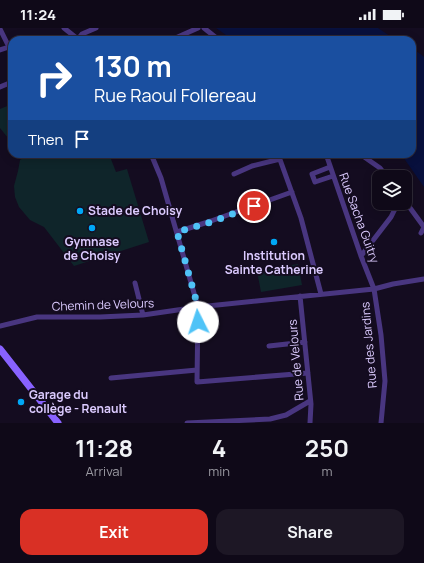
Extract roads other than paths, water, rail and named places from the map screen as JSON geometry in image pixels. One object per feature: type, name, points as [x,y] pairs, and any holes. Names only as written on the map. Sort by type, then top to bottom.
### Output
[{"type":"main road","points":[[0,349],[58,423]]},
{"type":"street","points":[[64,28],[73,36]]},
{"type":"street","points":[[81,36],[96,28]]},
{"type":"street","points":[[180,36],[198,28]]},
{"type":"street","points":[[204,28],[214,36]]},
{"type":"street","points":[[0,29],[8,45]]},
{"type":"street","points":[[153,158],[161,178],[198,307],[197,382],[308,373]]},
{"type":"street","points":[[234,174],[276,158]]},
{"type":"street","points":[[279,158],[301,218],[321,294]]},
{"type":"street","name":"Rue Sacha Guitry","points":[[327,158],[374,289]]},
{"type":"street","points":[[366,158],[382,170]]},
{"type":"street","points":[[330,167],[312,174],[315,182],[333,176]]},
{"type":"street","points":[[177,232],[211,222],[292,192]]},
{"type":"street","points":[[361,256],[391,217],[394,210]]},
{"type":"street","points":[[412,210],[424,227],[421,233]]},
{"type":"street","name":"Chemin de Velours","points":[[0,326],[37,317],[143,315],[198,307],[374,289],[424,279]]},
{"type":"street","points":[[135,283],[143,315]]},
{"type":"street","name":"Rue des Jardins","points":[[374,289],[381,336],[384,381],[381,423]]},
{"type":"street","name":"Rue de Velours","points":[[300,296],[308,373],[310,423]]},
{"type":"street","points":[[269,346],[305,342]]},
{"type":"street","points":[[111,378],[198,370]]},
{"type":"street","points":[[187,423],[270,418],[286,415],[310,402]]},
{"type":"place","name":"Stade de Choisy","points":[[80,211]]},
{"type":"place","name":"Gymnase de Choisy","points":[[92,228]]},
{"type":"place","name":"Institution Sainte Catherine","points":[[274,242]]},
{"type":"place","name":"Garage du collège - Renault","points":[[21,402]]}]
